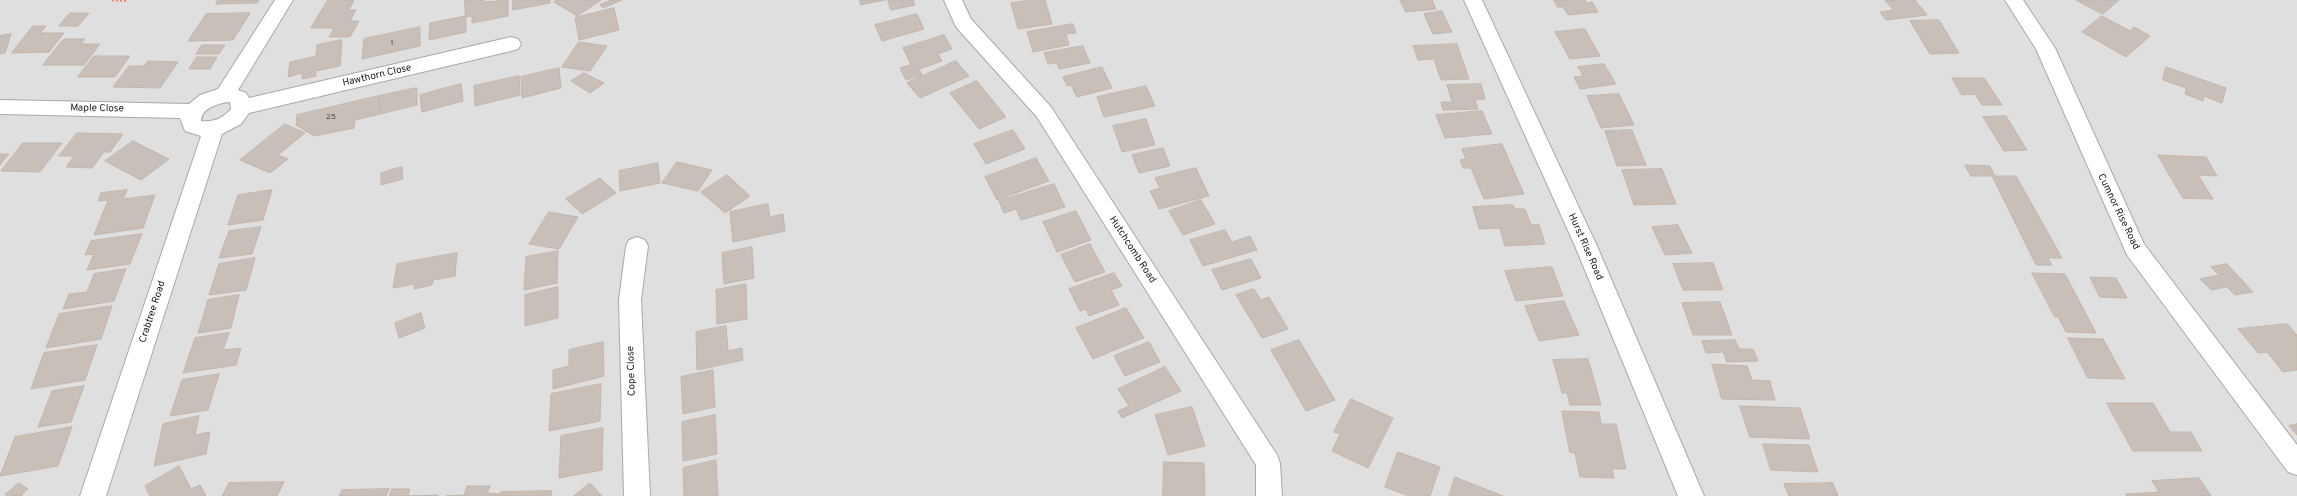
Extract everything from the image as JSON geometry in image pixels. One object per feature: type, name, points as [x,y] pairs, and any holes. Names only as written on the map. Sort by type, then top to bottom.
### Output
[{"type":"street","points":[[225,95],[284,0]]},
{"type":"street","name":"Hutchcomb Road","points":[[953,0],[963,22],[1044,112],[1268,463],[1269,496]]},
{"type":"street","name":"Hurst Rise Road","points":[[1473,0],[1536,134],[1658,414],[1691,496]]},
{"type":"street","name":"Cumnor Rise Road","points":[[2014,0],[2044,48],[2135,249],[2297,464]]},
{"type":"street","name":"Hawthorn Close","points":[[242,107],[511,44]]},
{"type":"street","points":[[225,95],[239,98],[242,107],[239,114],[232,120],[213,129],[201,129],[192,126],[190,119],[193,111],[207,100],[225,95]]},
{"type":"street","name":"Maple Close","points":[[0,107],[193,111]]},
{"type":"street","name":"Crabtree Road","points":[[93,496],[213,129]]},
{"type":"street","name":"Cope Close","points":[[637,246],[630,300],[637,496]]},
{"type":"path","points":[[112,0],[128,1]]},
{"type":"shaded area","points":[[0,0],[2297,0],[2297,496],[0,496]]},
{"type":"building","points":[[218,0],[259,0],[257,3],[216,4]]},
{"type":"building","points":[[328,0],[354,0],[349,10],[356,10],[350,21],[359,21],[350,37],[329,37],[334,28],[311,28]]},
{"type":"building","points":[[465,0],[484,0],[484,2],[508,0],[508,16],[472,23],[472,16],[466,17],[466,32],[429,40],[430,23],[465,16]]},
{"type":"building","points":[[513,0],[550,0],[550,3],[513,10]]},
{"type":"building","points":[[557,0],[601,0],[577,16],[554,2]]},
{"type":"building","points":[[611,0],[622,0],[603,8],[600,5]]},
{"type":"building","points":[[860,0],[885,0],[861,5]]},
{"type":"building","points":[[888,0],[913,0],[915,5],[891,10]]},
{"type":"building","points":[[1031,0],[1045,0],[1052,24],[1018,29],[1011,3]]},
{"type":"building","points":[[1400,0],[1432,0],[1436,9],[1406,12]]},
{"type":"building","points":[[1554,0],[1585,0],[1587,3],[1592,2],[1598,12],[1568,15],[1563,7],[1558,7]]},
{"type":"building","points":[[1885,0],[1915,0],[1927,15],[1886,20],[1880,12],[1893,10]]},
{"type":"building","points":[[2076,0],[2119,0],[2103,14]]},
{"type":"building","points":[[614,8],[619,30],[579,40],[575,18]]},
{"type":"building","points":[[1442,11],[1452,32],[1433,34],[1424,14]]},
{"type":"building","points":[[70,13],[89,13],[78,26],[59,26]]},
{"type":"building","points":[[250,13],[233,40],[188,41],[206,14]]},
{"type":"building","points":[[917,14],[924,29],[882,41],[875,25]]},
{"type":"building","points":[[2102,16],[2130,31],[2134,27],[2150,36],[2126,57],[2082,32]]},
{"type":"building","points":[[1939,20],[1959,53],[1930,54],[1910,21]]},
{"type":"building","points":[[1073,24],[1076,33],[1066,34],[1069,45],[1033,52],[1027,32]]},
{"type":"building","points":[[33,26],[46,26],[40,33],[64,33],[49,52],[12,53]]},
{"type":"building","points":[[420,27],[420,46],[362,59],[364,39]]},
{"type":"building","points":[[1585,29],[1600,56],[1570,59],[1555,32]]},
{"type":"building","points":[[11,34],[5,53],[0,54],[0,36]]},
{"type":"building","points":[[944,35],[952,49],[938,54],[942,61],[919,69],[922,75],[906,80],[900,68],[911,65],[903,48]]},
{"type":"building","points":[[64,39],[85,39],[81,44],[100,44],[84,65],[43,65]]},
{"type":"building","points":[[342,40],[340,66],[316,71],[316,76],[302,79],[302,73],[288,77],[290,62],[316,56],[317,45]]},
{"type":"building","points":[[579,42],[607,46],[590,71],[562,67]]},
{"type":"building","points":[[1457,44],[1469,79],[1441,80],[1434,59],[1418,60],[1413,46]]},
{"type":"building","points":[[202,45],[225,45],[219,54],[196,54]]},
{"type":"building","points":[[1083,46],[1090,63],[1059,69],[1057,63],[1048,64],[1044,53]]},
{"type":"building","points":[[94,56],[130,56],[115,77],[78,77]]},
{"type":"building","points":[[197,57],[217,57],[210,69],[189,69]]},
{"type":"building","points":[[148,61],[178,62],[160,88],[113,87],[129,66],[144,66]]},
{"type":"building","points":[[956,61],[969,76],[920,98],[907,83]]},
{"type":"building","points":[[1604,64],[1616,84],[1580,89],[1574,77],[1583,76],[1578,67]]},
{"type":"building","points":[[1102,67],[1112,88],[1077,97],[1071,85],[1067,86],[1063,77]]},
{"type":"building","points":[[2166,67],[2226,88],[2222,103],[2204,96],[2203,101],[2185,94],[2186,88],[2163,80]]},
{"type":"building","points":[[559,68],[561,88],[522,98],[521,77]]},
{"type":"building","points":[[584,73],[604,83],[590,93],[571,81]]},
{"type":"building","points":[[519,76],[520,95],[475,106],[474,86]]},
{"type":"building","points":[[1952,78],[1984,78],[2002,105],[1982,105],[1975,94],[1962,95]]},
{"type":"building","points":[[977,81],[1006,117],[979,129],[950,93]]},
{"type":"building","points":[[461,84],[463,101],[422,112],[420,95]]},
{"type":"building","points":[[1481,84],[1485,99],[1475,100],[1478,109],[1443,110],[1441,102],[1452,102],[1447,85]]},
{"type":"building","points":[[1146,86],[1155,106],[1104,117],[1097,97]]},
{"type":"building","points":[[417,88],[417,105],[380,114],[379,96]]},
{"type":"building","points":[[1619,94],[1634,125],[1601,128],[1587,96]]},
{"type":"building","points":[[379,96],[380,114],[355,120],[354,128],[314,136],[296,125],[297,115]]},
{"type":"building","points":[[1482,111],[1492,134],[1445,138],[1436,115]]},
{"type":"building","points":[[2006,116],[2027,150],[2004,151],[1983,117]]},
{"type":"building","points":[[1146,119],[1155,145],[1122,152],[1113,126]]},
{"type":"building","points":[[285,124],[305,133],[278,155],[288,159],[270,173],[240,160]]},
{"type":"building","points":[[1013,130],[1025,149],[986,164],[974,144]]},
{"type":"building","points":[[1632,130],[1646,165],[1617,166],[1605,131]]},
{"type":"building","points":[[77,133],[123,134],[110,152],[104,152],[92,168],[66,167],[74,156],[59,156]]},
{"type":"building","points":[[133,141],[169,159],[141,180],[105,161]]},
{"type":"building","points":[[23,143],[62,143],[40,172],[1,171]]},
{"type":"building","points":[[1502,144],[1524,194],[1484,199],[1471,168],[1463,168],[1460,160],[1466,159],[1462,149]]},
{"type":"building","points":[[1163,148],[1170,166],[1139,173],[1132,155]]},
{"type":"building","points":[[0,154],[9,154],[0,165]]},
{"type":"building","points":[[2158,155],[2206,157],[2217,176],[2198,175],[2213,199],[2183,198]]},
{"type":"building","points":[[1036,158],[1049,181],[997,200],[985,177]]},
{"type":"building","points":[[677,162],[712,170],[698,191],[662,183]]},
{"type":"building","points":[[658,163],[660,183],[620,191],[619,171]]},
{"type":"building","points":[[1965,165],[1990,166],[1995,176],[2016,176],[2062,258],[2048,258],[2052,265],[2036,265],[1992,176],[1971,176]]},
{"type":"building","points":[[402,167],[403,179],[381,185],[381,173]]},
{"type":"building","points":[[1196,168],[1209,196],[1159,209],[1150,191],[1160,188],[1155,178]]},
{"type":"building","points":[[1662,169],[1676,204],[1634,205],[1622,170]]},
{"type":"building","points":[[727,175],[750,196],[725,213],[701,192]]},
{"type":"building","points":[[600,178],[616,193],[582,214],[566,199]]},
{"type":"building","points":[[1054,184],[1065,207],[1021,220],[1016,209],[1004,213],[999,201]]},
{"type":"building","points":[[127,190],[123,199],[155,195],[143,228],[94,235],[108,200],[98,201],[101,193]]},
{"type":"building","points":[[272,190],[263,220],[228,225],[238,195]]},
{"type":"building","points":[[1201,200],[1215,224],[1183,235],[1169,211]]},
{"type":"building","points":[[768,204],[770,217],[783,214],[785,231],[733,242],[730,212]]},
{"type":"building","points":[[1513,205],[1515,209],[1525,209],[1531,225],[1539,224],[1545,244],[1505,246],[1500,229],[1502,228],[1479,229],[1473,207]]},
{"type":"building","points":[[1076,211],[1091,240],[1057,252],[1043,222]]},
{"type":"building","points":[[549,212],[578,217],[559,249],[529,244]]},
{"type":"building","points":[[1678,225],[1692,253],[1665,255],[1652,227]]},
{"type":"building","points":[[261,227],[252,254],[219,258],[229,231]]},
{"type":"building","points":[[1225,230],[1232,242],[1250,236],[1257,250],[1203,266],[1190,240]]},
{"type":"building","points":[[142,234],[130,264],[87,270],[94,254],[85,255],[91,241]]},
{"type":"building","points":[[1090,244],[1105,272],[1075,282],[1061,255]]},
{"type":"building","points":[[752,247],[754,278],[724,284],[722,253]]},
{"type":"building","points":[[558,251],[557,283],[524,290],[526,257]]},
{"type":"building","points":[[457,253],[455,276],[433,280],[432,285],[414,289],[415,284],[393,288],[397,264]]},
{"type":"building","points":[[255,258],[246,290],[209,295],[219,264]]},
{"type":"building","points":[[1251,259],[1261,278],[1222,290],[1212,270]]},
{"type":"building","points":[[1713,263],[1723,290],[1683,290],[1673,264]]},
{"type":"building","points":[[2227,264],[2253,292],[2235,295],[2227,287],[2211,290],[2200,279],[2219,275],[2211,267]]},
{"type":"building","points":[[1552,267],[1563,296],[1516,301],[1505,271]]},
{"type":"building","points":[[126,269],[114,301],[63,309],[69,294],[87,292],[94,274]]},
{"type":"building","points":[[1114,273],[1122,286],[1111,290],[1119,305],[1089,316],[1086,309],[1080,311],[1069,289]]},
{"type":"building","points":[[2032,273],[2065,274],[2096,333],[2066,332],[2058,317],[2055,317]]},
{"type":"building","points":[[2090,277],[2116,278],[2127,298],[2100,297]]},
{"type":"building","points":[[746,284],[747,319],[717,324],[716,290]]},
{"type":"building","points":[[558,287],[558,318],[525,326],[525,295]]},
{"type":"building","points":[[1254,289],[1261,300],[1269,297],[1288,329],[1262,338],[1236,295]]},
{"type":"building","points":[[239,295],[231,328],[198,333],[208,300]]},
{"type":"building","points":[[1564,301],[1579,335],[1539,341],[1525,306]]},
{"type":"building","points":[[1720,302],[1732,335],[1693,335],[1682,303]]},
{"type":"building","points":[[112,306],[101,339],[46,348],[59,314]]},
{"type":"building","points":[[1126,308],[1144,338],[1093,359],[1076,328]]},
{"type":"building","points":[[421,313],[425,328],[399,338],[395,323]]},
{"type":"building","points":[[2287,324],[2297,335],[2297,370],[2283,372],[2267,352],[2258,353],[2238,329]]},
{"type":"building","points":[[726,326],[728,351],[742,348],[743,360],[697,370],[696,332]]},
{"type":"building","points":[[229,333],[223,350],[241,348],[236,365],[183,373],[195,338]]},
{"type":"building","points":[[2068,338],[2103,339],[2125,379],[2088,378]]},
{"type":"building","points":[[1299,340],[1335,400],[1306,411],[1271,350]]},
{"type":"building","points":[[1735,340],[1739,349],[1753,349],[1758,361],[1727,362],[1723,352],[1706,353],[1702,341]]},
{"type":"building","points":[[603,342],[604,376],[553,389],[553,370],[569,366],[569,350]]},
{"type":"building","points":[[1149,342],[1160,362],[1125,376],[1114,356]]},
{"type":"building","points":[[97,345],[85,380],[31,389],[44,353]]},
{"type":"building","points":[[1588,359],[1601,405],[1570,405],[1567,393],[1562,393],[1553,360]]},
{"type":"building","points":[[1712,364],[1747,366],[1752,380],[1770,381],[1775,400],[1722,399]]},
{"type":"building","points":[[1165,367],[1181,391],[1122,418],[1118,411],[1129,406],[1118,389]]},
{"type":"building","points":[[713,370],[715,407],[683,414],[681,377]]},
{"type":"building","points":[[219,374],[208,410],[170,416],[182,380]]},
{"type":"building","points":[[601,384],[600,421],[549,431],[551,394]]},
{"type":"building","points":[[84,386],[71,422],[38,427],[52,391]]},
{"type":"building","points":[[1351,399],[1393,418],[1368,468],[1332,451],[1340,434],[1334,432]]},
{"type":"building","points":[[2107,403],[2153,403],[2170,432],[2191,432],[2202,451],[2133,451]]},
{"type":"building","points":[[1740,406],[1800,408],[1810,439],[1750,437]]},
{"type":"building","points":[[1192,407],[1205,446],[1168,455],[1155,415]]},
{"type":"building","points":[[1562,411],[1599,412],[1601,424],[1616,424],[1626,469],[1612,469],[1614,478],[1580,477],[1575,453],[1570,452]]},
{"type":"building","points":[[715,415],[717,454],[683,461],[682,422]]},
{"type":"building","points":[[199,416],[195,435],[210,432],[206,454],[154,466],[163,424]]},
{"type":"building","points":[[2297,424],[2297,435],[2289,426]]},
{"type":"building","points":[[72,427],[58,466],[0,476],[15,437]]},
{"type":"building","points":[[603,428],[602,470],[559,478],[561,436]]},
{"type":"building","points":[[1763,444],[1809,445],[1818,472],[1771,470]]},
{"type":"building","points":[[1398,452],[1440,467],[1430,496],[1409,496],[1385,487]]},
{"type":"building","points":[[716,460],[718,496],[684,496],[683,468]]},
{"type":"building","points":[[1164,462],[1204,463],[1205,496],[1163,496]]},
{"type":"building","points":[[179,466],[191,489],[200,485],[206,496],[150,496],[145,486]]},
{"type":"building","points":[[1455,477],[1503,496],[1449,496]]},
{"type":"building","points":[[2199,478],[2211,496],[2127,496],[2125,494],[2159,492],[2152,481]]},
{"type":"building","points":[[284,482],[277,496],[222,496],[229,483]]},
{"type":"building","points":[[19,483],[28,489],[21,495],[23,496],[5,495]]},
{"type":"building","points":[[590,483],[602,496],[574,496]]},
{"type":"building","points":[[1833,483],[1838,496],[1789,496],[1784,484]]},
{"type":"building","points":[[467,486],[490,486],[487,493],[500,494],[499,496],[446,496],[464,495]]},
{"type":"building","points":[[389,489],[386,496],[339,496],[342,490]]},
{"type":"building","points":[[392,489],[410,489],[408,496],[390,496]]},
{"type":"building","points":[[552,491],[551,496],[500,496],[501,492]]},
{"type":"building","points":[[438,495],[438,496],[408,496]]}]
